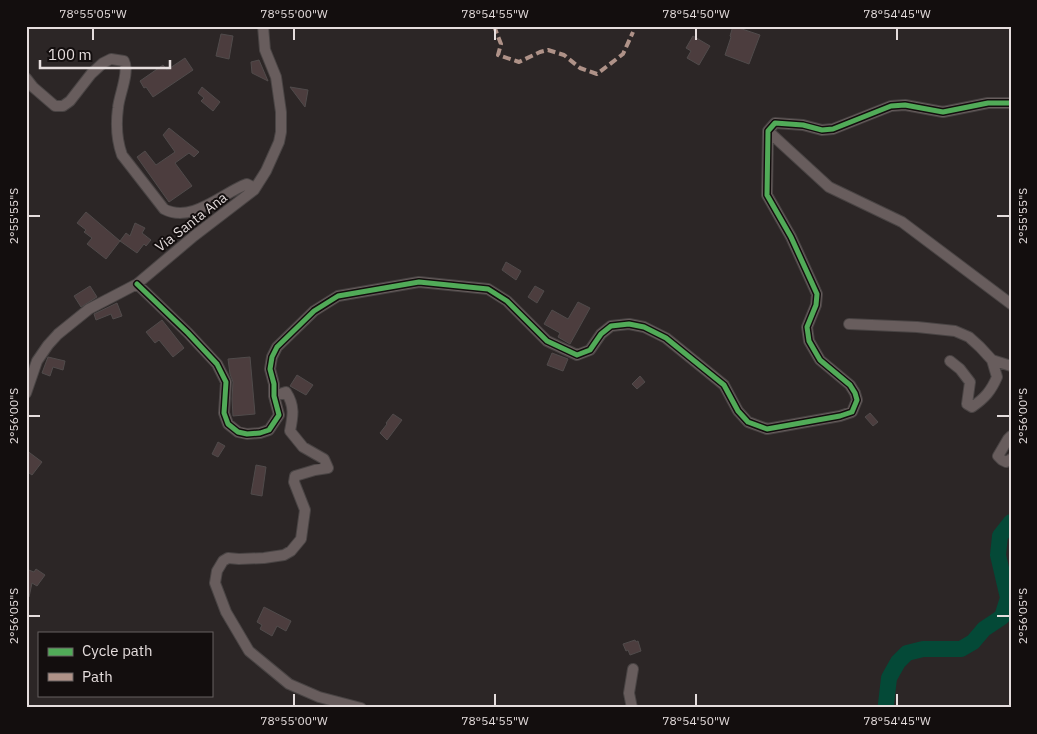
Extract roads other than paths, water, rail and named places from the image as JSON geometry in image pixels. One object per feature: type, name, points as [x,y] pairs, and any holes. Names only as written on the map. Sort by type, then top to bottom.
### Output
[{"type":"street","name":"Via Santa Ana","points":[[26,393],[37,361],[58,334],[89,310],[137,284],[194,236],[254,190],[266,171],[279,142],[281,132],[276,77],[265,50],[263,26]]},
{"type":"street","points":[[26,78],[34,88],[55,106],[63,106],[70,101],[103,62],[111,59],[124,61],[126,71],[120,95],[117,126],[119,148],[122,155],[164,210],[171,213],[179,213],[198,210],[247,184],[254,190]]},
{"type":"street","points":[[137,284],[217,364],[226,382],[224,413],[228,424],[238,432],[246,434],[269,430],[279,415],[270,369],[272,358],[276,347],[314,311],[338,296],[419,282],[488,289],[507,301],[547,341],[577,355],[590,350],[601,334],[611,326],[629,324],[644,327],[666,338],[724,385],[738,411],[748,422],[767,429],[840,416],[852,412],[857,400],[856,393],[850,385],[820,360],[809,341],[807,327],[816,305],[817,294],[791,237],[767,195],[768,131],[775,123],[803,125],[822,130],[833,129],[891,106],[905,105],[943,112],[988,103],[1011,103]]},
{"type":"street","points":[[768,131],[829,187],[902,222],[1011,304]]},
{"type":"street","points":[[848,324],[954,331],[969,337],[992,360],[997,377],[991,390],[981,401],[972,407],[967,404],[970,382],[960,369],[950,361]]},
{"type":"street","points":[[992,360],[1011,366]]},
{"type":"street","points":[[274,396],[286,392],[290,399],[293,414],[290,431],[304,447],[324,459],[328,468],[295,476],[294,482],[305,510],[301,538],[291,551],[284,555],[264,558],[228,558],[223,561],[217,571],[215,583],[226,612],[249,651],[289,684],[319,697],[361,708]]},
{"type":"street","points":[[1011,436],[998,456],[1006,462],[1011,459]]},
{"type":"street","points":[[632,708],[629,693],[633,669]]},
{"type":"waterway","points":[[886,708],[889,678],[898,662],[907,653],[923,649],[961,649],[973,642],[984,629],[1002,617],[1008,598],[998,555],[1000,536],[1011,522]]}]
